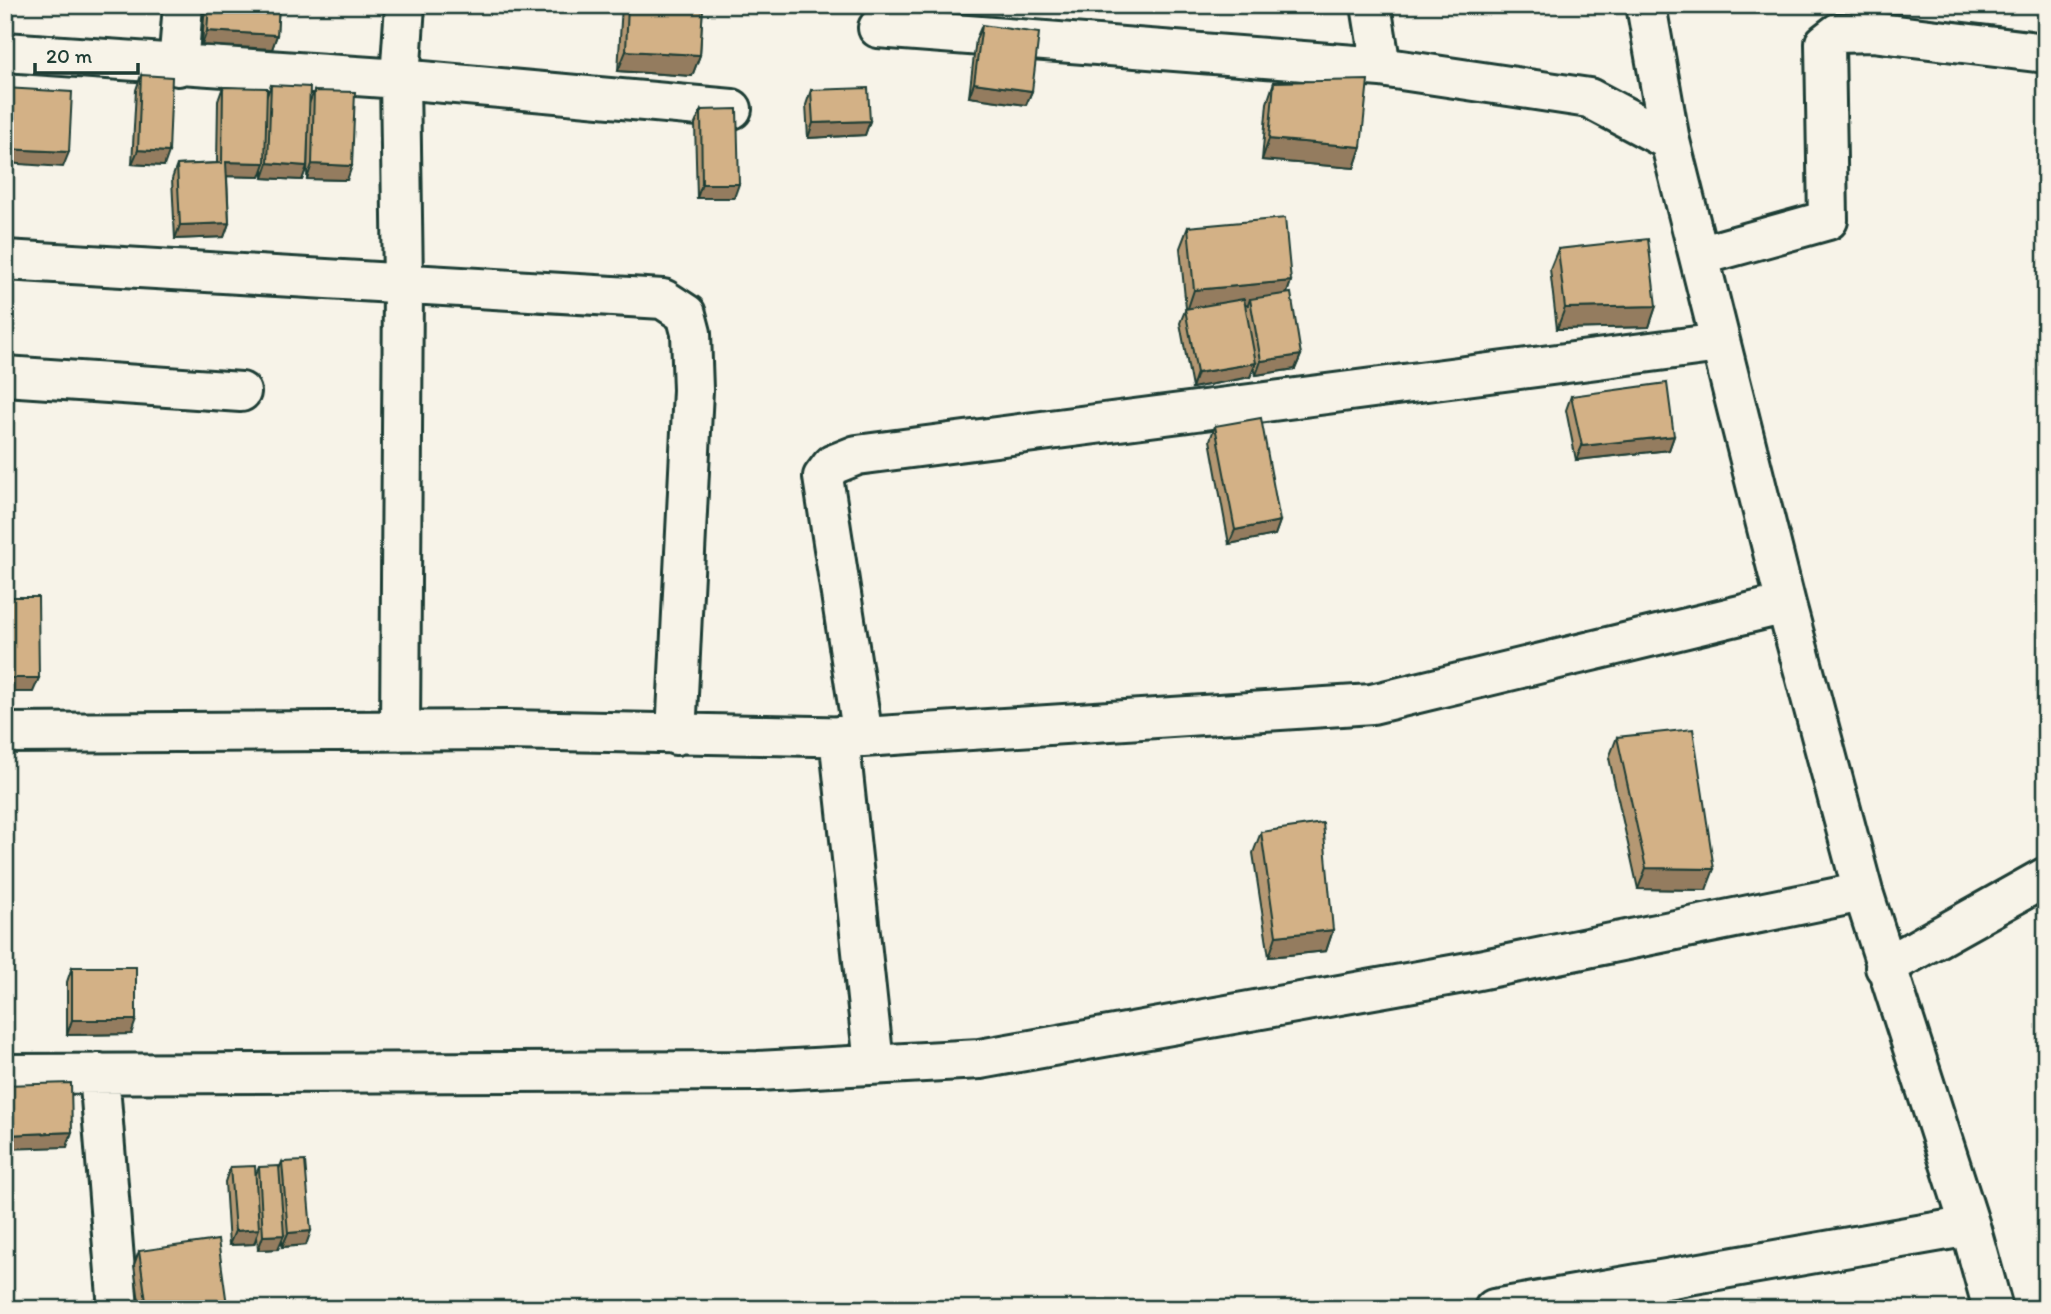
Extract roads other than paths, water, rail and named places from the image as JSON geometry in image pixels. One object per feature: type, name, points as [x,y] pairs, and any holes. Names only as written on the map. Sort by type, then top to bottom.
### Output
[{"type":"street","points":[[177,66],[183,5]]},
{"type":"street","points":[[400,731],[403,284],[400,79],[405,5]]},
{"type":"street","points":[[1371,5],[1381,67]]},
{"type":"street","points":[[1646,5],[1670,141],[1786,604],[1885,967],[1970,1226],[1993,1309]]},
{"type":"street","points":[[878,28],[1381,67],[1589,98],[1670,141]]},
{"type":"street","points":[[1699,256],[1829,220],[1825,43],[1838,33],[1872,32],[2046,53]]},
{"type":"street","points":[[5,52],[177,66],[400,79],[732,109]]},
{"type":"street","points":[[5,260],[663,299],[686,314],[691,333],[693,390],[676,735]]},
{"type":"street","points":[[874,1065],[851,737],[823,477],[832,465],[857,455],[1720,343]]},
{"type":"street","points":[[5,376],[241,392]]},
{"type":"street","points":[[5,733],[507,730],[851,737],[1372,704],[1786,604]]},
{"type":"street","points":[[1885,967],[2046,877]]},
{"type":"street","points":[[5,1074],[758,1071],[980,1059],[1469,972],[1863,892]]},
{"type":"street","points":[[99,1073],[118,1309]]},
{"type":"street","points":[[1494,1309],[1970,1226]]}]
